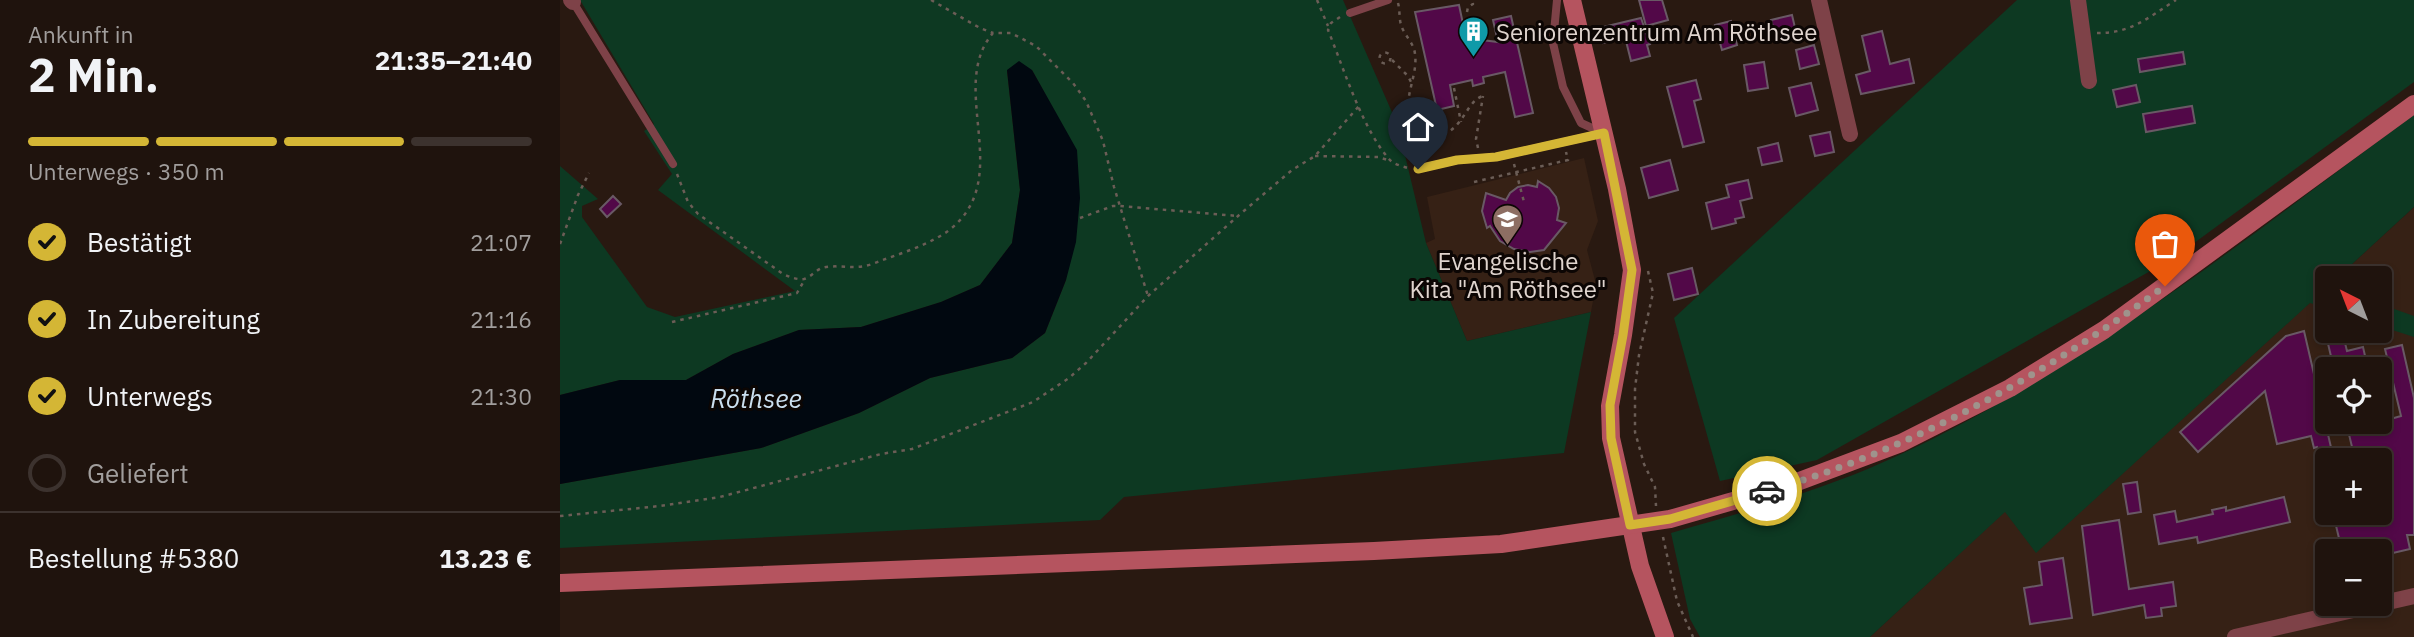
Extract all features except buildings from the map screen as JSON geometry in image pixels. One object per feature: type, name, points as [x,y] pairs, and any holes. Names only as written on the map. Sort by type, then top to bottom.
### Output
[{"type":"main road","points":[[1572,0],[1604,133],[1632,270],[1610,405],[1611,438],[1640,566],[1665,637]]},
{"type":"main road","points":[[560,583],[1501,544],[1670,519],[1837,469],[1901,443],[2010,388],[2104,330],[2414,104]]},
{"type":"street","points":[[1819,0],[1850,134]]},
{"type":"street","points":[[2078,0],[2089,81]]},
{"type":"street","points":[[2235,637],[2414,596]]},
{"type":"lane","points":[[1350,13],[1388,0]]},
{"type":"lane","points":[[1557,0],[1553,43],[1563,87],[1581,123],[1604,133]]},
{"type":"lane","points":[[572,1],[673,164]]},
{"type":"lane","points":[[1418,169],[1457,160],[1512,153],[1604,133]]},
{"type":"path","points":[[932,0],[980,28],[993,33],[1011,33],[1027,39],[1056,65],[1080,92],[1103,141],[1148,296]]},
{"type":"path","points":[[1317,0],[1359,106],[1376,140],[1391,161]]},
{"type":"path","points":[[1397,0],[1400,22],[1415,54],[1408,110],[1413,124],[1427,136],[1442,135],[1461,122],[1475,99],[1483,96],[1476,139],[1480,158]]},
{"type":"path","points":[[1466,12],[1473,4],[1472,0]]},
{"type":"path","points":[[2084,32],[2116,33],[2142,22],[2176,0]]},
{"type":"path","points":[[1329,27],[1331,23],[1350,13]]},
{"type":"path","points":[[672,322],[797,293],[805,279],[822,268],[864,267],[945,233],[965,213],[981,167],[982,154],[975,97],[979,58],[984,44],[993,33]]},
{"type":"path","points":[[1391,59],[1408,75],[1412,84]]},
{"type":"path","points":[[1454,88],[1461,122]]},
{"type":"path","points":[[560,516],[720,497],[881,454],[912,449],[1032,402],[1069,378],[1148,296],[1292,170],[1315,156],[1359,106]]},
{"type":"path","points":[[1474,182],[1568,160],[1564,142]]},
{"type":"path","points":[[1512,153],[1524,202]]},
{"type":"path","points":[[1315,156],[1378,157],[1408,169],[1418,169]]},
{"type":"path","points":[[673,164],[688,202],[698,215],[783,275],[805,279]]},
{"type":"path","points":[[560,244],[589,173]]},
{"type":"path","points":[[1080,218],[1113,206],[1238,216]]},
{"type":"shaded area","name":"Evangelische Kita \"Am Röthsee\"","points":[[1584,158],[1598,221],[1587,250],[1596,284],[1591,312],[1467,341],[1426,243],[1435,239],[1427,197]]},
{"type":"shaded area","points":[[2414,207],[2414,637],[1870,637],[2005,511],[2036,552],[2315,298],[2315,343],[2392,343],[2392,266],[2350,266]]},
{"type":"green space","points":[[580,0],[1343,0],[1398,126],[1426,243],[1467,341],[1591,312],[1564,453],[1124,497],[1100,520],[560,548],[560,484],[761,448],[859,413],[930,378],[1012,358],[1045,333],[1066,280],[1076,150],[1032,70],[1007,71],[1020,190],[1012,243],[980,285],[941,302],[861,327],[799,330],[733,354],[686,380],[620,380],[560,395],[560,166],[598,199],[582,206],[582,217],[647,307],[675,317],[795,291],[658,190],[672,174],[644,131],[654,124]]},
{"type":"green space","points":[[2017,0],[2414,0],[2414,82],[2175,257],[1817,460],[1720,481],[1674,318]]},
{"type":"green space","points":[[2414,115],[2414,207],[2350,266],[2315,266],[2315,304],[2310,303],[2036,553],[2005,512],[1870,637],[1700,637],[1690,619],[1671,533],[1785,499],[1897,456],[2034,383],[2227,254]]},
{"type":"green space","points":[[2392,308],[2414,316],[2414,337],[2392,330]]},
{"type":"water","name":"Röthsee","points":[[1019,61],[1032,70],[1077,150],[1080,198],[1076,242],[1066,280],[1045,333],[1012,358],[930,378],[859,413],[761,448],[560,484],[560,395],[620,380],[686,380],[733,354],[799,330],[861,327],[941,302],[980,285],[1012,243],[1020,190],[1007,70]]},
{"type":"way so far","points":[[1767,491],[1837,469],[1901,443],[2010,388],[2104,330],[2165,286]]},
{"type":"place","name":"Seniorenzentrum Am Röthsee","points":[[1473,59]]},
{"type":"place","name":"Evangelische Kita \"Am Röthsee\"","points":[[1508,246]]},
{"type":"route","points":[[1418,169],[1457,160],[1496,157],[1604,133],[1632,270],[1610,405],[1611,438],[1630,525],[1670,519],[1767,491]]}]
